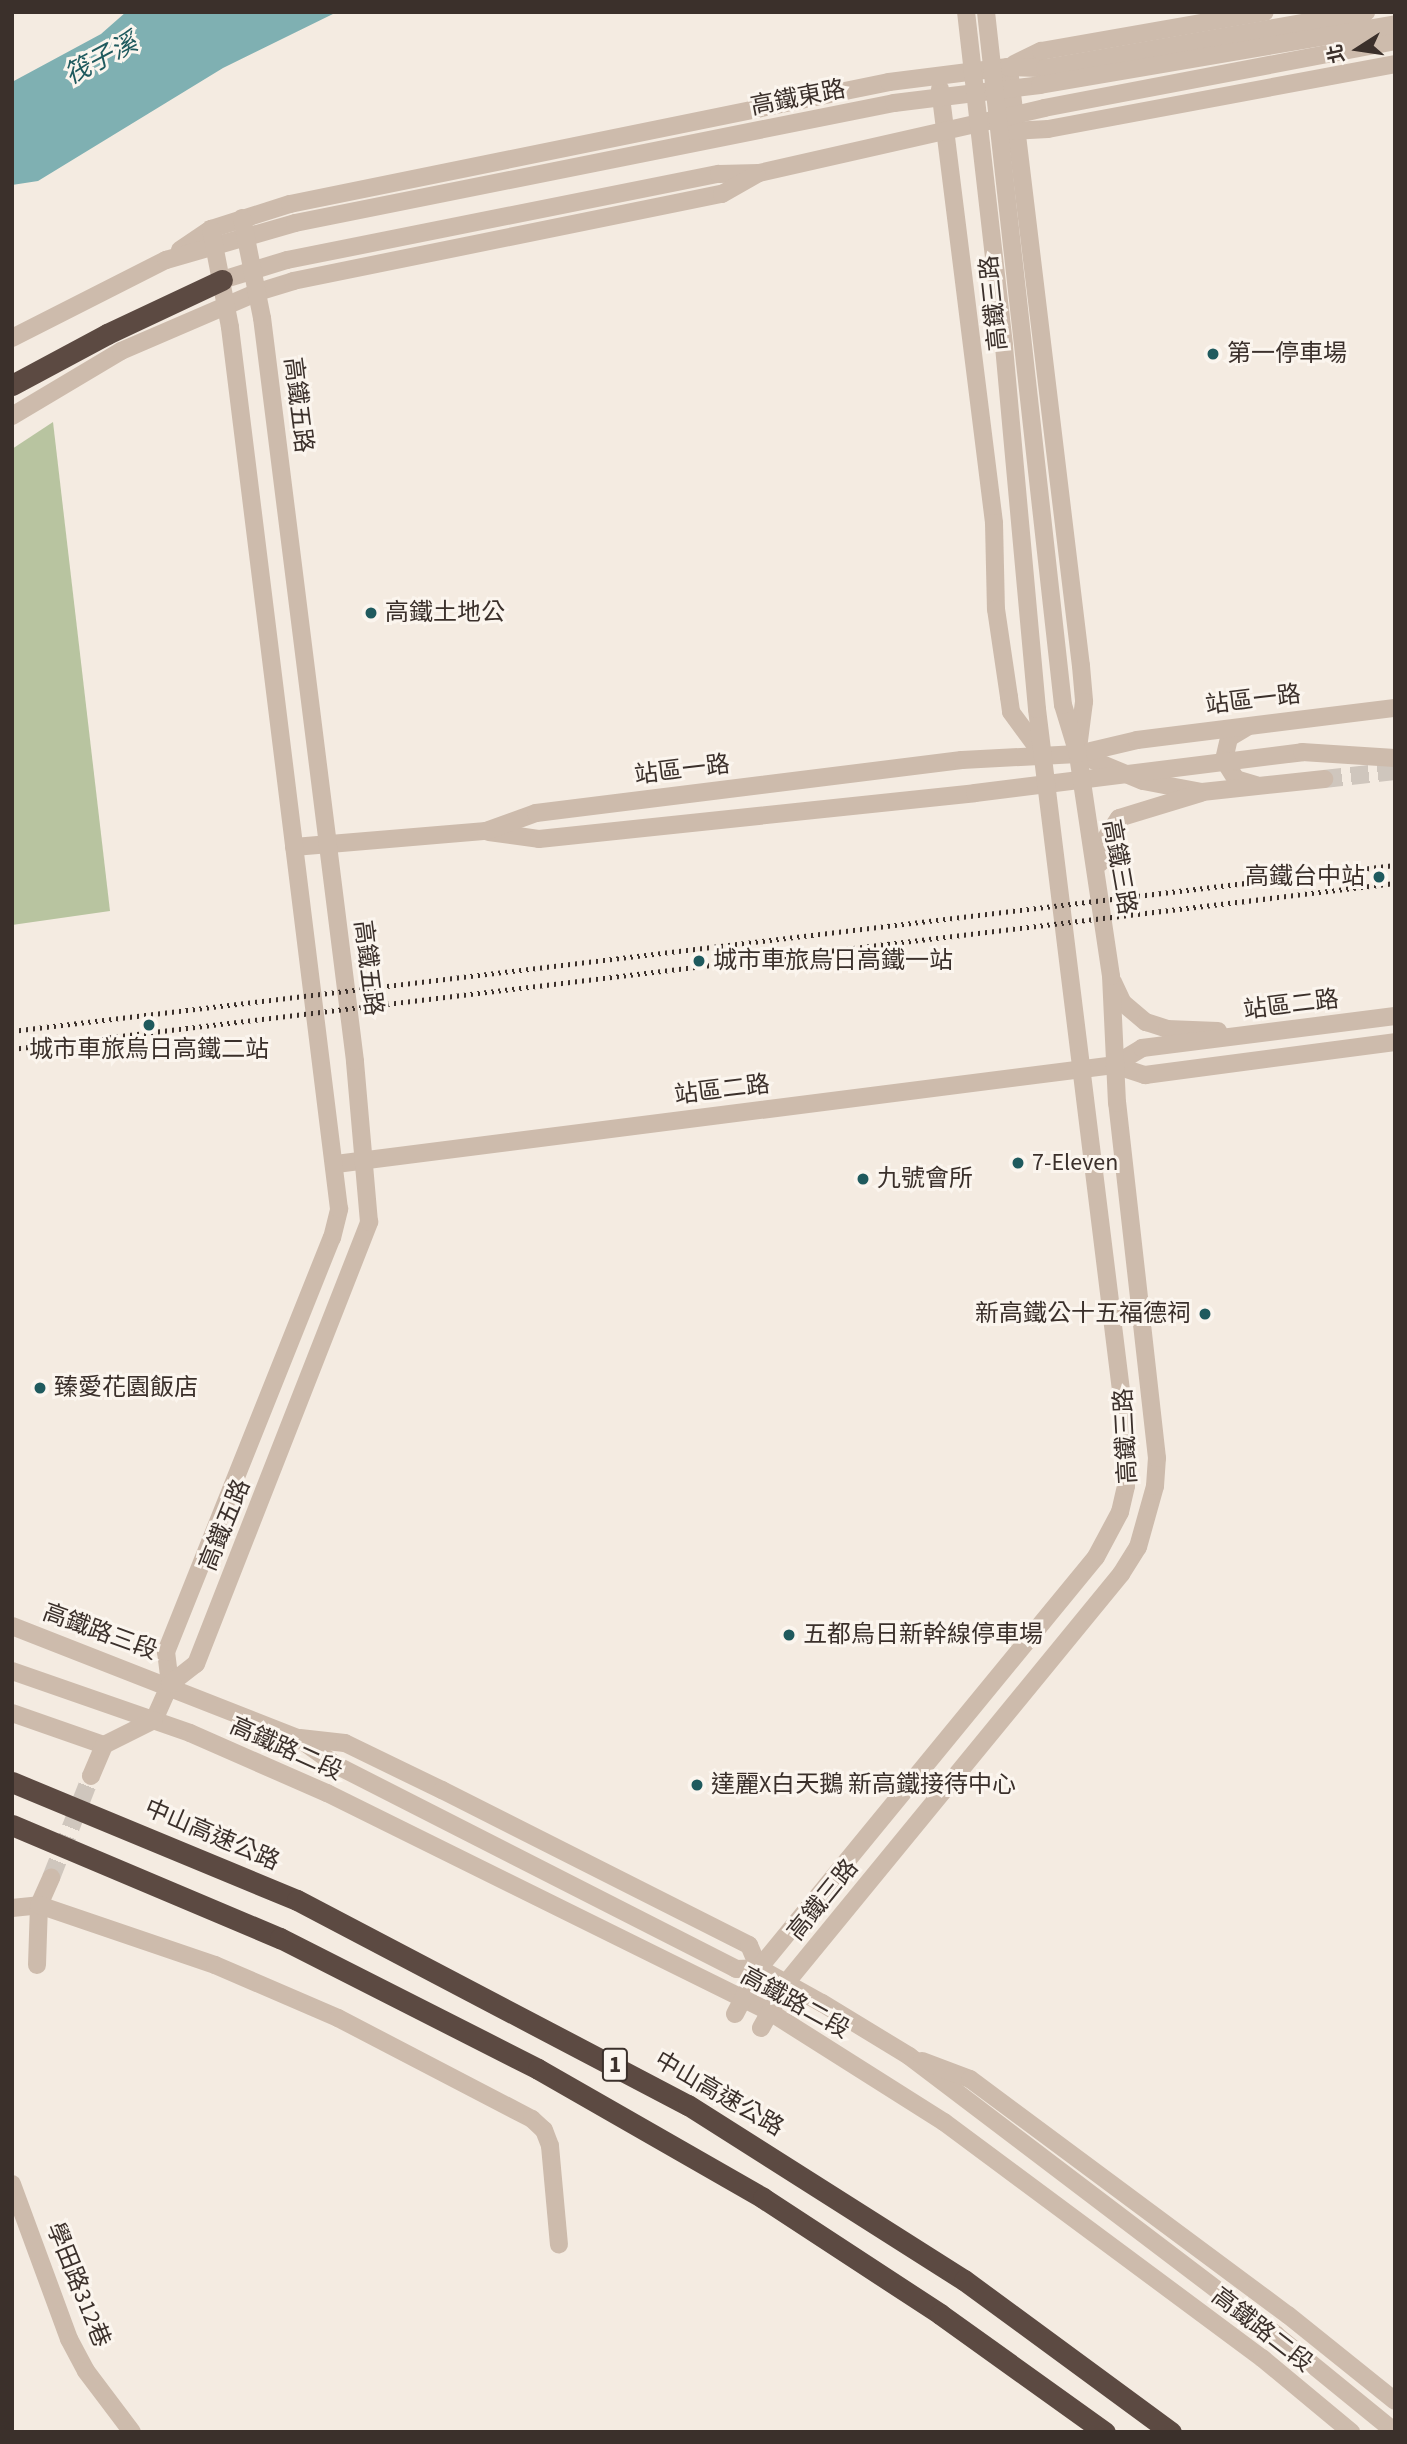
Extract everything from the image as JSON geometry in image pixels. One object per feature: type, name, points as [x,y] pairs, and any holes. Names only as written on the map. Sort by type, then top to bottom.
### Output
[{"type":"highway","points":[[12,385],[107,334],[222,280]]},
{"type":"highway","name":"中山高速公路","points":[[12,1782],[310,1906],[688,2105],[964,2280],[1171,2432]]},
{"type":"highway","name":"1","points":[[12,1825],[280,1938],[573,2088],[763,2198],[940,2314],[1105,2432]]},
{"type":"street","name":"高鐵三路","points":[[739,2006],[759,1968],[1083,1574],[1120,1512],[1126,1486],[1126,1430],[1042,754],[1004,345],[966,12]]},
{"type":"street","name":"高鐵三路","points":[[766,2020],[786,1983],[1121,1574],[1148,1520],[1157,1458],[1114,1065],[1111,976],[1099,877],[1078,754],[1063,705],[986,12]]},
{"type":"street","points":[[1008,67],[1041,51],[1265,12]]},
{"type":"street","points":[[244,226],[290,204],[938,76],[1008,67],[1045,68],[1366,12]]},
{"type":"street","name":"高鐵東路","points":[[12,338],[213,236],[244,226],[880,106],[1012,89],[1395,24]]},
{"type":"street","points":[[1018,124],[1395,41]]},
{"type":"street","points":[[222,280],[254,269],[719,174],[759,173],[947,134],[1395,64]]},
{"type":"street","name":"高鐵三路","points":[[1008,67],[1018,124],[1081,666],[1084,702],[1078,754]]},
{"type":"street","name":"高鐵三路","points":[[938,76],[994,523],[996,608],[1011,712],[1042,754]]},
{"type":"street","points":[[12,416],[121,351],[258,292],[293,281],[722,194],[759,173]]},
{"type":"street","name":"高鐵五路","points":[[154,1720],[170,1684],[196,1664],[364,1244],[369,1222],[366,1160],[328,844],[258,292],[244,226]]},
{"type":"street","name":"高鐵五路","points":[[170,1684],[166,1652],[332,1238],[338,1209],[336,1164],[226,304],[213,236]]},
{"type":"street","name":"站區一路","points":[[294,847],[485,831],[537,813],[962,760],[1078,754],[1137,740],[1395,708]]},
{"type":"street","points":[[1253,725],[1229,738],[1224,760],[1236,779],[1263,786]]},
{"type":"street","points":[[485,831],[539,839],[1302,752],[1395,758]]},
{"type":"street","name":"站區一路","points":[[1078,754],[1143,781],[1202,792],[1324,779]]},
{"type":"street","points":[[1099,877],[1104,841],[1119,818],[1202,792]]},
{"type":"street","points":[[1111,976],[1131,1012],[1156,1027],[1250,1034]]},
{"type":"street","name":"站區二路","points":[[1114,1065],[1142,1048],[1395,1016]]},
{"type":"street","name":"站區二路","points":[[336,1164],[1114,1065],[1145,1074],[1395,1042]]},
{"type":"street","name":"高鐵路三段","points":[[12,1626],[170,1684]]},
{"type":"street","points":[[12,1671],[154,1720]]},
{"type":"street","name":"高鐵路二段","points":[[170,1684],[298,1738],[336,1765],[736,1969],[759,1968],[909,2056],[1276,2335],[1395,2432]]},
{"type":"street","points":[[12,1713],[104,1745]]},
{"type":"street","points":[[91,1776],[104,1745],[154,1720]]},
{"type":"street","name":"高鐵路二段","points":[[154,1720],[424,1839],[766,2020],[944,2122],[1262,2358],[1350,2432]]},
{"type":"street","name":"高鐵路二段","points":[[298,1738],[345,1743],[442,1790],[749,1945],[759,1968]]},
{"type":"street","points":[[37,1965],[39,1905],[51,1878]]},
{"type":"street","points":[[12,1908],[39,1905],[203,1961],[338,2018],[531,2119],[544,2130],[550,2146],[559,2245]]},
{"type":"street","name":"高鐵路二段","points":[[909,2056],[970,2079],[1289,2315],[1395,2401]]},
{"type":"street","name":"學田路312巷","points":[[12,2184],[69,2339],[86,2371],[132,2432]]},
{"type":"green space","points":[[53,422],[110,911],[12,925],[12,449]]},
{"type":"water","name":"筏子溪","points":[[126,12],[337,12],[223,68],[38,181],[12,185],[12,82],[101,34]]},
{"type":"tunnel","points":[[1324,779],[1395,771]]},
{"type":"tunnel","points":[[51,1878],[91,1776]]},
{"type":"railway","points":[[12,1031],[1395,865]]},
{"type":"railway","points":[[12,1049],[1395,883]]},
{"type":"place","name":"第一停車場","points":[[1213,354]]},
{"type":"place","name":"高鐵土地公","points":[[371,613]]},
{"type":"place","name":"高鐵台中站","points":[[1379,877]]},
{"type":"place","name":"城市車旅烏日高鐵一站","points":[[699,961]]},
{"type":"place","name":"城市車旅烏日高鐵二站","points":[[149,1025]]},
{"type":"place","name":"7-Eleven","points":[[1018,1163]]},
{"type":"place","name":"九號會所","points":[[863,1179]]},
{"type":"place","name":"新高鐵公十五福德祠","points":[[1205,1314]]},
{"type":"place","name":"臻愛花園飯店","points":[[40,1388]]},
{"type":"place","name":"五都烏日新幹線停車場","points":[[789,1635]]},
{"type":"place","name":"達麗X白天鵝 新高鐵接待中心","points":[[697,1785]]}]
